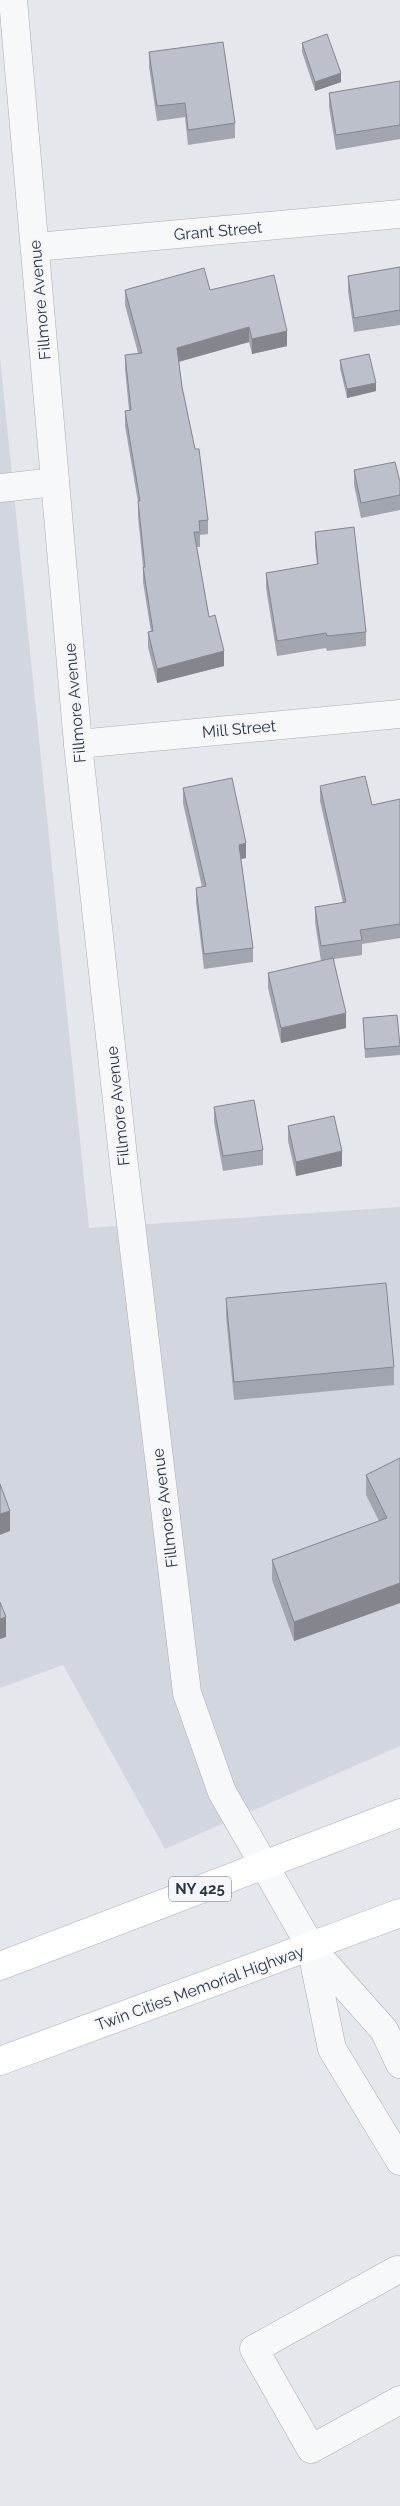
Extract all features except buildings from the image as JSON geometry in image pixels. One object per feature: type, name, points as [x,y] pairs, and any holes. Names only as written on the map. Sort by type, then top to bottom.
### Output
[{"type":"main road","name":"NY 425","points":[[0,1966],[400,1813]]},
{"type":"main road","name":"Twin Cities Memorial Highway","points":[[0,2062],[400,1913]]},
{"type":"street","name":"Fillmore Avenue","points":[[13,0],[78,744],[124,1165],[186,1693],[222,1792],[311,1947],[332,2049],[400,2162]]},
{"type":"street","name":"Grant Street","points":[[36,247],[400,214]]},
{"type":"street","points":[[0,488],[55,482]]},
{"type":"street","name":"Mill Street","points":[[78,744],[400,714]]},
{"type":"street","points":[[311,1947],[384,2030],[400,2064]]},
{"type":"street","points":[[397,2270],[254,2349],[311,2449],[400,2400]]},
{"type":"shaded area","points":[[0,358],[89,1228],[400,1207],[400,1746],[165,1849],[63,1665],[0,1688]]}]
